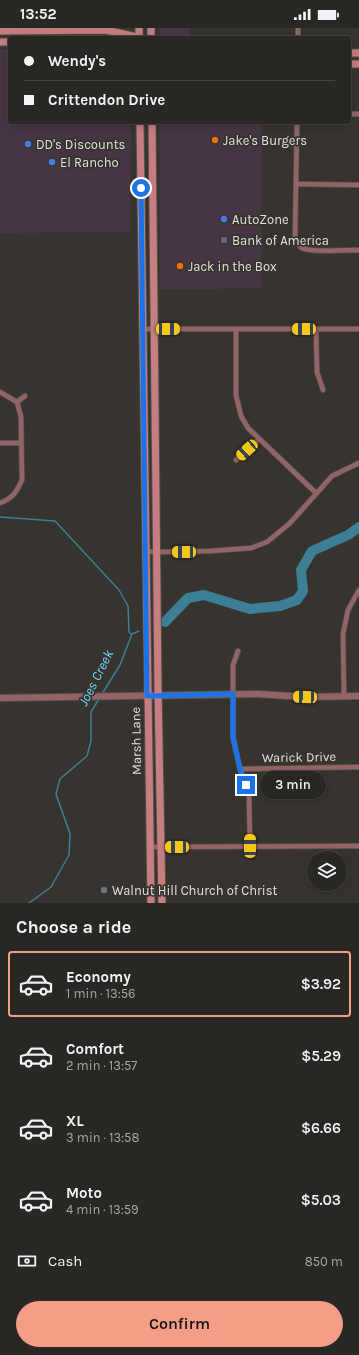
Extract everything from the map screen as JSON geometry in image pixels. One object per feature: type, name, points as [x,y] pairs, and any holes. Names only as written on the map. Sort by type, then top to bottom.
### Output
[{"type":"main road","points":[[0,31],[46,34],[106,30],[132,36]]},
{"type":"main road","name":"Marsh Lane","points":[[140,124],[151,903]]},
{"type":"main road","name":"Marsh Lane","points":[[152,124],[156,552],[162,903]]},
{"type":"main road","points":[[141,158],[152,159]]},
{"type":"main road","points":[[142,233],[153,233]]},
{"type":"main road","points":[[144,437],[155,436]]},
{"type":"street","points":[[297,124],[295,238],[300,247],[308,250],[359,250]]},
{"type":"street","points":[[296,184],[359,185]]},
{"type":"street","points":[[143,329],[359,329]]},
{"type":"street","points":[[236,329],[236,395],[241,416],[248,428],[316,493]]},
{"type":"street","points":[[316,329],[317,372],[323,390]]},
{"type":"street","points":[[0,392],[17,402],[20,418],[22,480],[11,499],[0,503]]},
{"type":"street","points":[[17,402],[25,396]]},
{"type":"street","points":[[236,460],[259,439]]},
{"type":"street","points":[[0,443],[21,443]]},
{"type":"street","points":[[145,551],[231,550],[251,548],[268,542],[290,523],[332,476],[352,465],[359,463]]},
{"type":"street","points":[[344,696],[343,634],[348,610],[359,590]]},
{"type":"street","points":[[238,651],[233,665],[233,737],[240,769],[249,795],[250,846]]},
{"type":"street","points":[[0,698],[233,694],[305,697],[359,696]]},
{"type":"street","name":"Warick Drive","points":[[240,769],[359,767]]},
{"type":"street","points":[[150,847],[359,846]]},
{"type":"shaded area","points":[[159,28],[190,28],[190,36],[159,36]]},
{"type":"shaded area","points":[[0,49],[8,49],[8,124],[131,124],[130,232],[0,233]]},
{"type":"shaded area","points":[[159,124],[262,124],[261,288],[160,290]]},
{"type":"waterway","points":[[0,517],[55,521],[119,590],[128,606],[129,632],[131,634]]},
{"type":"waterway","name":"Joes Creek","points":[[165,622],[188,598],[204,595],[250,609],[280,606],[297,600],[303,591],[301,570],[312,551],[348,535],[359,527]]},
{"type":"waterway","name":"Joes Creek","points":[[102,694],[120,665],[132,634],[139,631]]},
{"type":"waterway","name":"Joes Creek","points":[[29,903],[51,887],[69,855],[70,834],[56,794],[60,779],[87,756],[91,741],[91,712],[99,699]]},
{"type":"place","name":"Jake's Burgers","points":[[215,140]]},
{"type":"place","name":"DD's Discounts","points":[[28,144]]},
{"type":"place","name":"El Rancho","points":[[52,162]]},
{"type":"place","name":"AutoZone","points":[[224,219]]},
{"type":"place","name":"Bank of America","points":[[224,240]]},
{"type":"place","name":"Jack in the Box","points":[[180,266]]},
{"type":"place","name":"Walnut Hill Church of Christ","points":[[104,890]]},
{"type":"route","points":[[141,188],[147,696],[233,694],[233,737],[235,751],[246,785]]}]
